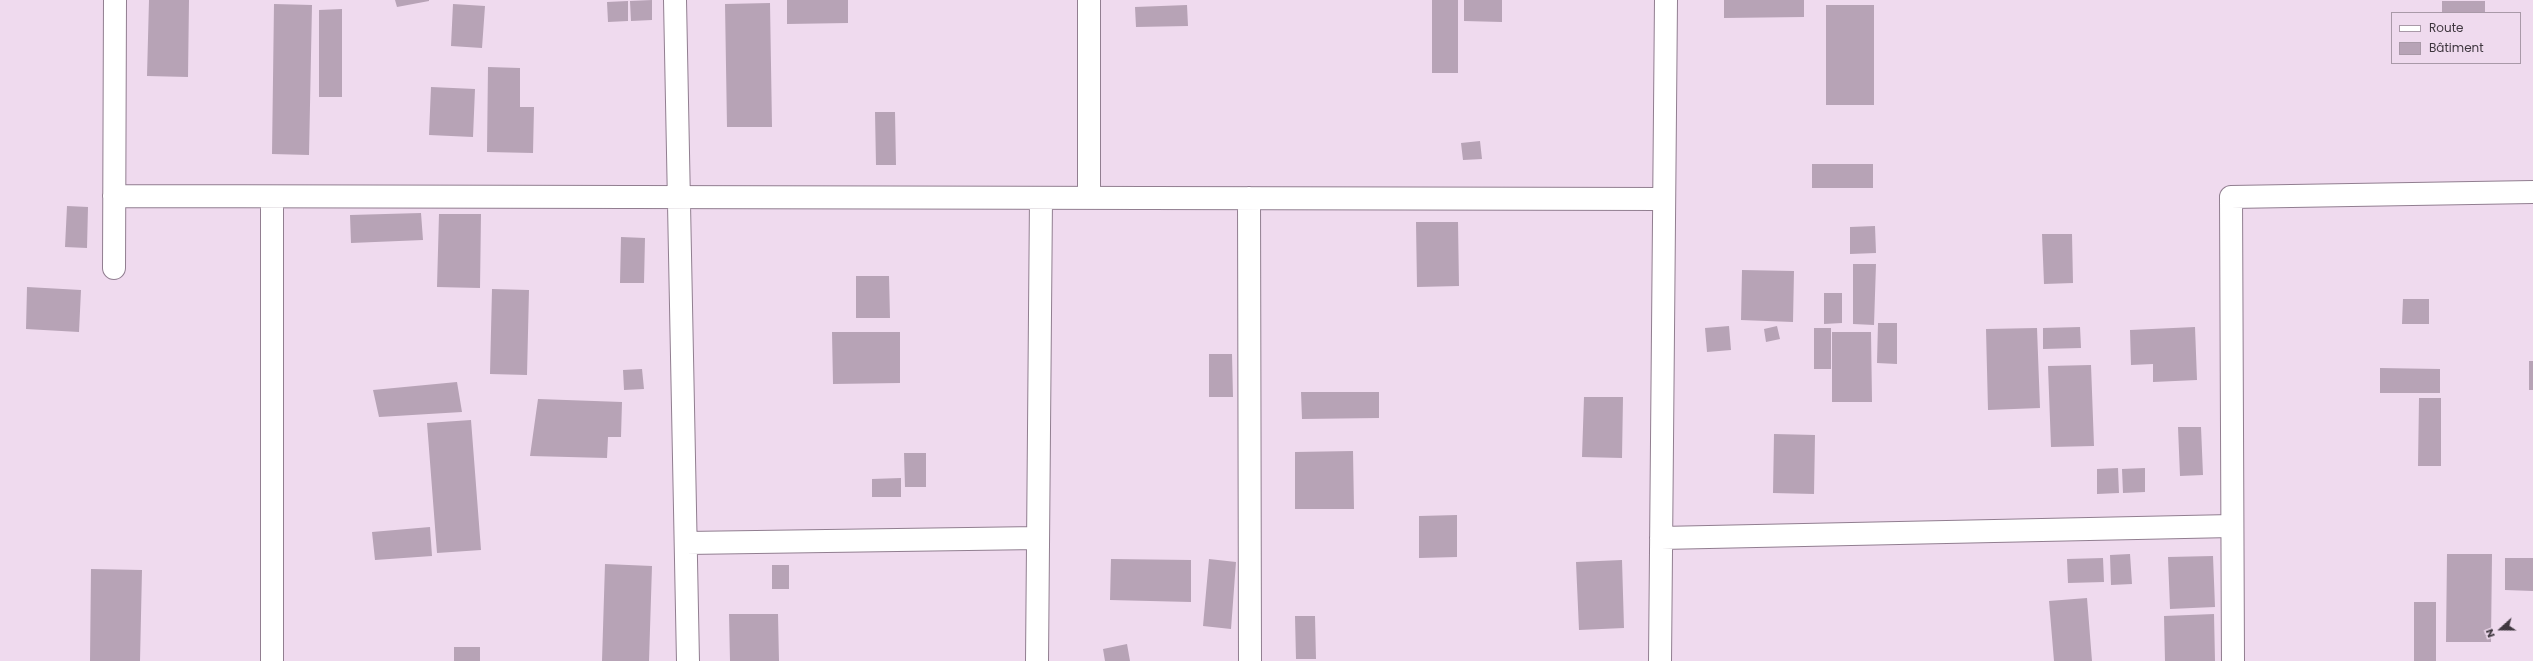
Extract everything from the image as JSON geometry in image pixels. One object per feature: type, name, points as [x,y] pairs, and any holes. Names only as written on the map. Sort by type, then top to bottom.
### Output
[{"type":"street","points":[[114,0],[114,268]]},
{"type":"street","points":[[675,0],[688,661]]},
{"type":"street","points":[[1089,0],[1089,197]]},
{"type":"street","points":[[1660,661],[1666,0]]},
{"type":"street","points":[[2233,661],[2231,197],[2533,192]]},
{"type":"street","points":[[114,196],[1664,199]]},
{"type":"street","points":[[272,197],[272,661]]},
{"type":"street","points":[[1038,661],[1041,198]]},
{"type":"street","points":[[1249,198],[1250,661]]},
{"type":"street","points":[[1661,538],[2232,526]]},
{"type":"street","points":[[686,543],[1038,538]]},
{"type":"building","points":[[149,0],[189,0],[188,77],[147,76]]},
{"type":"building","points":[[395,0],[429,0],[429,1],[397,7]]},
{"type":"building","points":[[652,0],[652,20],[631,21],[630,1]]},
{"type":"building","points":[[787,0],[848,0],[848,23],[787,24]]},
{"type":"building","points":[[1432,0],[1458,0],[1458,73],[1432,73]]},
{"type":"building","points":[[1464,0],[1502,0],[1502,22],[1464,21]]},
{"type":"building","points":[[1724,0],[1804,0],[1804,17],[1724,18]]},
{"type":"building","points":[[628,1],[628,21],[608,22],[607,2]]},
{"type":"building","points":[[2442,1],[2485,1],[2485,12],[2442,12]]},
{"type":"building","points":[[770,3],[772,127],[727,127],[725,4]]},
{"type":"building","points":[[274,4],[312,5],[309,155],[272,154]]},
{"type":"building","points":[[453,4],[485,6],[482,48],[451,46]]},
{"type":"building","points":[[1187,5],[1188,26],[1136,27],[1135,7]]},
{"type":"building","points":[[1826,5],[1874,5],[1874,105],[1826,105]]},
{"type":"building","points":[[342,9],[342,97],[319,97],[319,10]]},
{"type":"building","points":[[488,67],[520,68],[520,107],[534,107],[533,153],[487,152]]},
{"type":"building","points":[[431,87],[475,89],[473,137],[429,135]]},
{"type":"building","points":[[875,112],[895,112],[896,165],[876,165]]},
{"type":"building","points":[[1480,141],[1482,159],[1463,160],[1461,143]]},
{"type":"building","points":[[1812,164],[1873,164],[1873,188],[1812,188]]},
{"type":"building","points":[[67,206],[88,207],[87,248],[65,247]]},
{"type":"building","points":[[421,213],[423,240],[351,243],[350,215]]},
{"type":"building","points":[[439,214],[481,214],[480,288],[437,287]]},
{"type":"building","points":[[1416,222],[1458,222],[1459,286],[1417,287]]},
{"type":"building","points":[[1875,226],[1876,253],[1850,254],[1850,227]]},
{"type":"building","points":[[2042,234],[2072,234],[2073,283],[2044,284]]},
{"type":"building","points":[[621,237],[645,238],[644,283],[620,283]]},
{"type":"building","points":[[1853,264],[1876,264],[1874,325],[1853,324]]},
{"type":"building","points":[[1742,270],[1794,271],[1793,322],[1741,320]]},
{"type":"building","points":[[856,276],[889,276],[890,318],[856,318]]},
{"type":"building","points":[[27,287],[81,290],[79,332],[26,329]]},
{"type":"building","points":[[492,289],[529,290],[527,375],[490,374]]},
{"type":"building","points":[[1824,293],[1842,293],[1842,323],[1824,324]]},
{"type":"building","points":[[2403,299],[2429,299],[2429,324],[2402,324]]},
{"type":"building","points":[[1878,323],[1897,323],[1897,364],[1877,363]]},
{"type":"building","points":[[1729,326],[1731,350],[1707,352],[1705,328]]},
{"type":"building","points":[[1777,326],[1780,339],[1766,342],[1764,329]]},
{"type":"building","points":[[2080,327],[2081,348],[2043,349],[2043,328]]},
{"type":"building","points":[[2195,327],[2197,380],[2153,382],[2153,364],[2131,365],[2130,330]]},
{"type":"building","points":[[1814,328],[1831,328],[1831,369],[1814,369]]},
{"type":"building","points":[[2037,328],[2040,408],[1988,410],[1986,329]]},
{"type":"building","points":[[832,332],[900,332],[900,383],[833,384]]},
{"type":"building","points":[[1832,332],[1871,332],[1872,402],[1832,402]]},
{"type":"building","points":[[1209,354],[1232,354],[1233,397],[1209,397]]},
{"type":"building","points":[[2529,361],[2533,361],[2533,390],[2529,390]]},
{"type":"building","points":[[2091,365],[2094,446],[2051,447],[2048,366]]},
{"type":"building","points":[[2380,368],[2440,369],[2440,393],[2380,393]]},
{"type":"building","points":[[642,369],[644,389],[624,390],[623,370]]},
{"type":"building","points":[[457,382],[462,412],[379,417],[373,390]]},
{"type":"building","points":[[1301,392],[1379,392],[1379,418],[1302,419]]},
{"type":"building","points":[[1584,397],[1623,397],[1622,458],[1582,457]]},
{"type":"building","points":[[2419,398],[2441,398],[2441,466],[2418,466]]},
{"type":"building","points":[[538,399],[622,402],[621,437],[608,437],[607,458],[530,456]]},
{"type":"building","points":[[471,420],[481,550],[437,553],[427,423]]},
{"type":"building","points":[[2178,427],[2201,427],[2203,475],[2180,476]]},
{"type":"building","points":[[1774,434],[1815,435],[1814,494],[1773,493]]},
{"type":"building","points":[[1353,451],[1354,509],[1295,509],[1295,452]]},
{"type":"building","points":[[904,453],[926,453],[926,487],[905,487]]},
{"type":"building","points":[[2118,468],[2119,493],[2097,494],[2097,469]]},
{"type":"building","points":[[2145,468],[2145,492],[2123,493],[2122,469]]},
{"type":"building","points":[[901,478],[901,497],[872,497],[872,479]]},
{"type":"building","points":[[1457,515],[1457,557],[1419,558],[1419,516]]},
{"type":"building","points":[[430,527],[432,556],[375,560],[372,532]]},
{"type":"building","points":[[2130,554],[2132,584],[2111,585],[2110,555]]},
{"type":"building","points":[[2447,554],[2492,554],[2491,642],[2446,642]]},
{"type":"building","points":[[2213,556],[2215,607],[2170,609],[2168,557]]},
{"type":"building","points":[[2103,558],[2104,582],[2068,583],[2067,559]]},
{"type":"building","points":[[2505,558],[2533,558],[2533,591],[2505,590]]},
{"type":"building","points":[[1111,559],[1191,560],[1191,602],[1110,600]]},
{"type":"building","points":[[1209,559],[1236,562],[1231,629],[1203,626]]},
{"type":"building","points":[[1622,560],[1624,628],[1579,630],[1576,562]]},
{"type":"building","points":[[605,564],[652,566],[649,661],[602,661]]},
{"type":"building","points":[[772,565],[789,565],[789,589],[772,589]]},
{"type":"building","points":[[91,569],[142,570],[140,661],[90,661]]},
{"type":"building","points":[[2087,598],[2092,661],[2054,661],[2049,601]]},
{"type":"building","points":[[2414,602],[2436,602],[2436,661],[2414,661]]},
{"type":"building","points":[[729,614],[778,614],[779,661],[730,661]]},
{"type":"building","points":[[2214,614],[2215,661],[2165,661],[2164,616]]},
{"type":"building","points":[[1295,616],[1315,616],[1316,659],[1296,659]]},
{"type":"building","points":[[1127,644],[1130,661],[1105,661],[1103,649]]},
{"type":"building","points":[[454,647],[480,647],[480,661],[454,661]]}]
